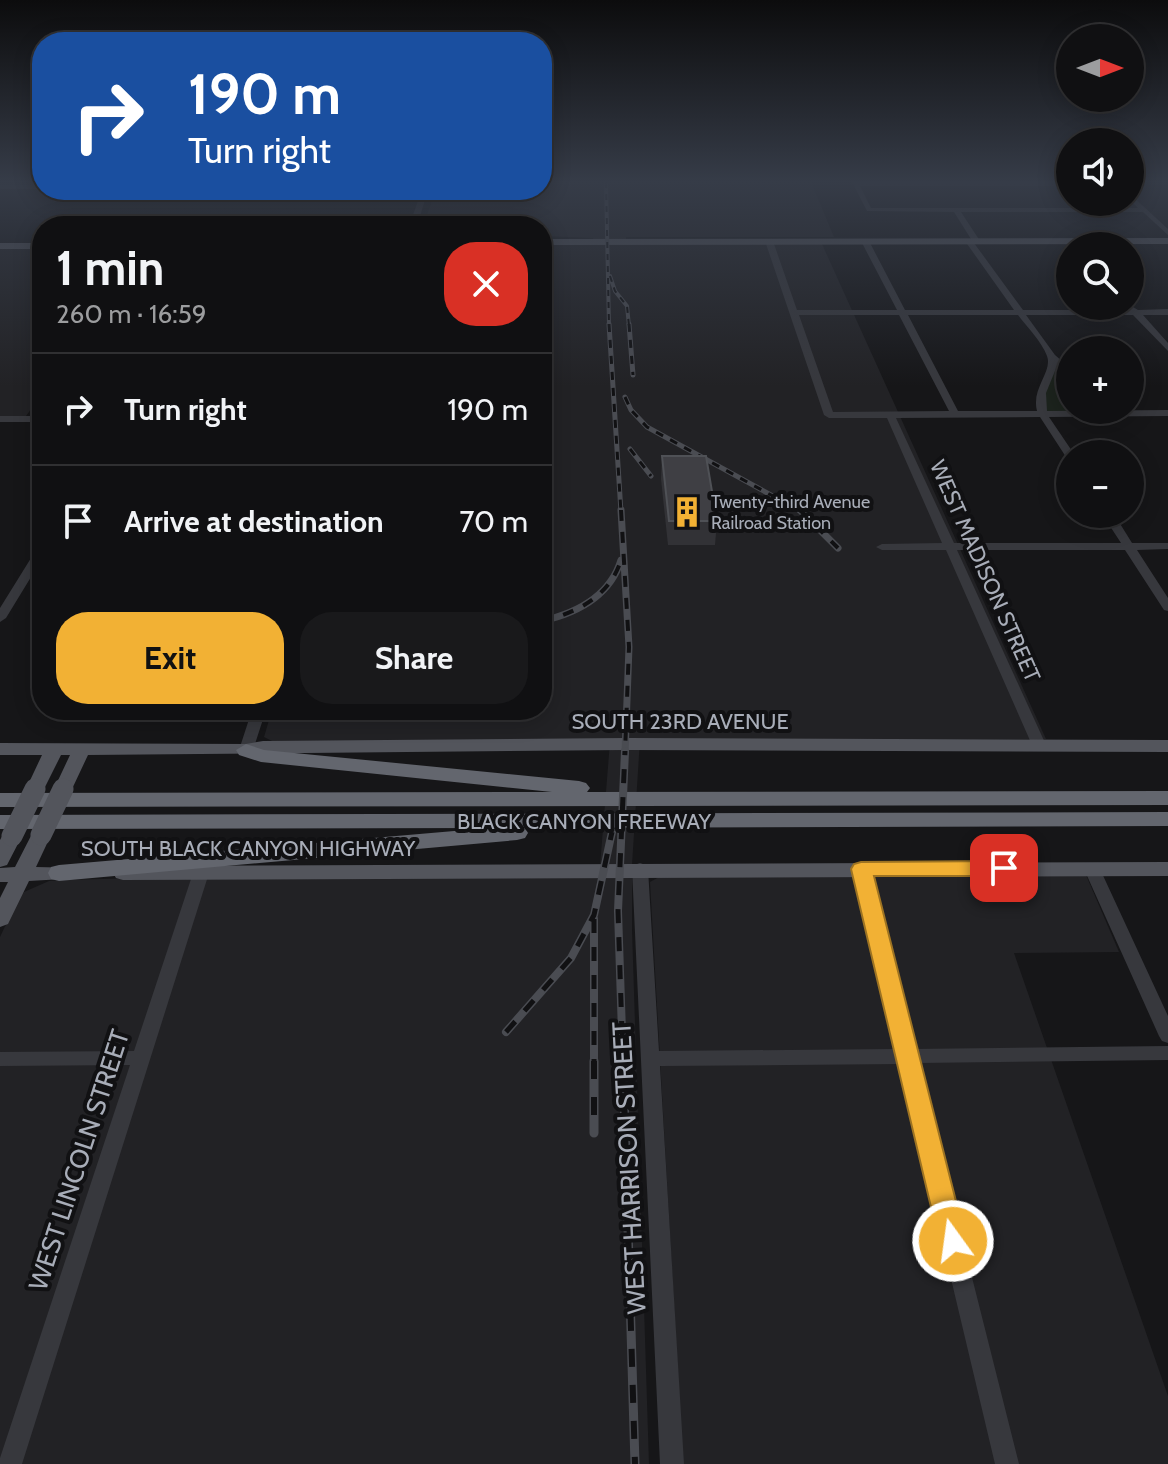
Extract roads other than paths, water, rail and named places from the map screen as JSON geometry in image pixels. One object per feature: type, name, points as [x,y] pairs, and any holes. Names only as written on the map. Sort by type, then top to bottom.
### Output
[{"type":"highway","points":[[246,750],[261,756],[706,799]]},
{"type":"highway","name":"BLACK CANYON FREEWAY","points":[[0,800],[1168,798]]},
{"type":"highway","name":"BLACK CANYON FREEWAY","points":[[0,822],[1168,819]]},
{"type":"highway","points":[[59,873],[681,821]]},
{"type":"main road","name":"SOUTH 23RD AVENUE","points":[[0,749],[246,750],[263,747],[626,744],[1168,746]]},
{"type":"main road","points":[[3,854],[55,748]]},
{"type":"main road","points":[[0,919],[11,875],[35,847],[82,748]]},
{"type":"main road","name":"SOUTH BLACK CANYON HIGHWAY","points":[[11,875],[640,869],[1168,869]]},
{"type":"street","points":[[772,250],[829,415],[1056,413]]},
{"type":"street","points":[[870,250],[955,414]]},
{"type":"street","points":[[979,250],[1056,361]]},
{"type":"street","points":[[1144,310],[1168,312]]},
{"type":"street","points":[[793,313],[1056,311]]},
{"type":"street","points":[[1143,320],[1168,348]]},
{"type":"street","points":[[1052,357],[1053,372],[1040,399],[1044,413],[1061,440]]},
{"type":"street","points":[[1144,413],[1168,413]]},
{"type":"street","name":"WEST MADISON STREET","points":[[890,414],[1039,745]]},
{"type":"street","points":[[0,419],[32,419]]},
{"type":"street","points":[[1117,528],[1168,607]]},
{"type":"street","points":[[882,547],[1168,546]]},
{"type":"street","points":[[0,618],[32,566]]},
{"type":"street","points":[[246,750],[256,720]]},
{"type":"street","name":"WEST HARRISON STREET","points":[[640,869],[672,1464]]},
{"type":"street","points":[[861,869],[1007,1464]]},
{"type":"street","points":[[1092,869],[1168,1036]]},
{"type":"street","name":"WEST LINCOLN STREET","points":[[10,1464],[138,1058],[201,873]]},
{"type":"street","points":[[649,1059],[1168,1053]]},
{"type":"street","points":[[0,1059],[138,1058]]},
{"type":"railway","points":[[607,250],[609,326]]},
{"type":"railway","points":[[610,276],[615,291],[627,306],[629,326]]},
{"type":"railway","points":[[609,324],[621,512]]},
{"type":"railway","points":[[629,324],[633,375]]},
{"type":"railway","points":[[625,397],[631,410],[647,427],[802,512]]},
{"type":"railway","points":[[630,449],[651,476]]},
{"type":"railway","points":[[621,510],[629,647],[625,753]]},
{"type":"railway","points":[[802,512],[838,548]]},
{"type":"railway","points":[[552,618],[579,608],[600,593],[609,584],[621,560]]},
{"type":"railway","points":[[623,1063],[618,911],[625,751]]},
{"type":"railway","points":[[506,1032],[571,958],[594,915],[612,832]]},
{"type":"railway","points":[[594,919],[594,1133]]},
{"type":"railway","points":[[623,1061],[635,1464]]},
{"type":"place","name":"Twenty-third Avenue Railroad Station","points":[[687,512]]}]
